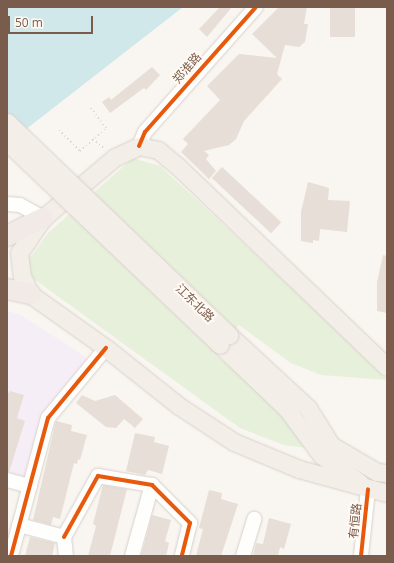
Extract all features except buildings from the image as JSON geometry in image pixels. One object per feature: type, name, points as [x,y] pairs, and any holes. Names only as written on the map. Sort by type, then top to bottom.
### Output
[{"type":"highway","points":[[7,236],[43,218]]},
{"type":"highway","points":[[7,290],[30,294]]},
{"type":"main road","name":"江东北路","points":[[7,122],[224,340],[287,409],[321,455],[368,489],[387,493]]},
{"type":"main road","name":"江东北路","points":[[7,142],[224,340],[308,408],[331,445],[377,472],[387,473]]},
{"type":"main road","points":[[368,489],[299,469],[234,442],[178,406],[106,348],[30,294],[22,276],[19,253],[43,218],[116,157],[139,146],[158,150],[176,164],[387,368]]},
{"type":"street","name":"郑淮路","points":[[139,146],[145,132],[256,7]]},
{"type":"street","points":[[7,204],[20,205],[43,218]]},
{"type":"street","points":[[11,556],[48,418],[106,348]]},
{"type":"street","points":[[66,556],[64,537],[98,476],[152,485],[190,523],[182,556]]},
{"type":"street","points":[[7,480],[30,486]]},
{"type":"street","points":[[132,556],[152,485]]},
{"type":"street","name":"有恒路","points":[[361,556],[368,489]]},
{"type":"street","points":[[243,556],[254,519]]},
{"type":"street","points":[[19,525],[64,537]]},
{"type":"path","points":[[59,130],[80,151],[106,128],[90,107]]},
{"type":"shaded area","points":[[7,311],[21,315],[87,358],[46,410],[27,482],[7,476]]},
{"type":"green space","points":[[133,158],[160,166],[308,303],[387,380],[321,375],[291,363],[239,325],[212,353],[278,404],[307,448],[284,445],[240,428],[31,277],[26,263],[49,232]]},
{"type":"water","points":[[7,7],[183,7],[7,144]]},
{"type":"cycle path","points":[[139,146],[145,132],[256,7]]},
{"type":"cycle path","points":[[11,556],[48,418],[106,348]]},
{"type":"cycle path","points":[[64,537],[98,476],[152,485],[190,523],[182,556]]},
{"type":"cycle path","points":[[361,556],[368,489]]}]
